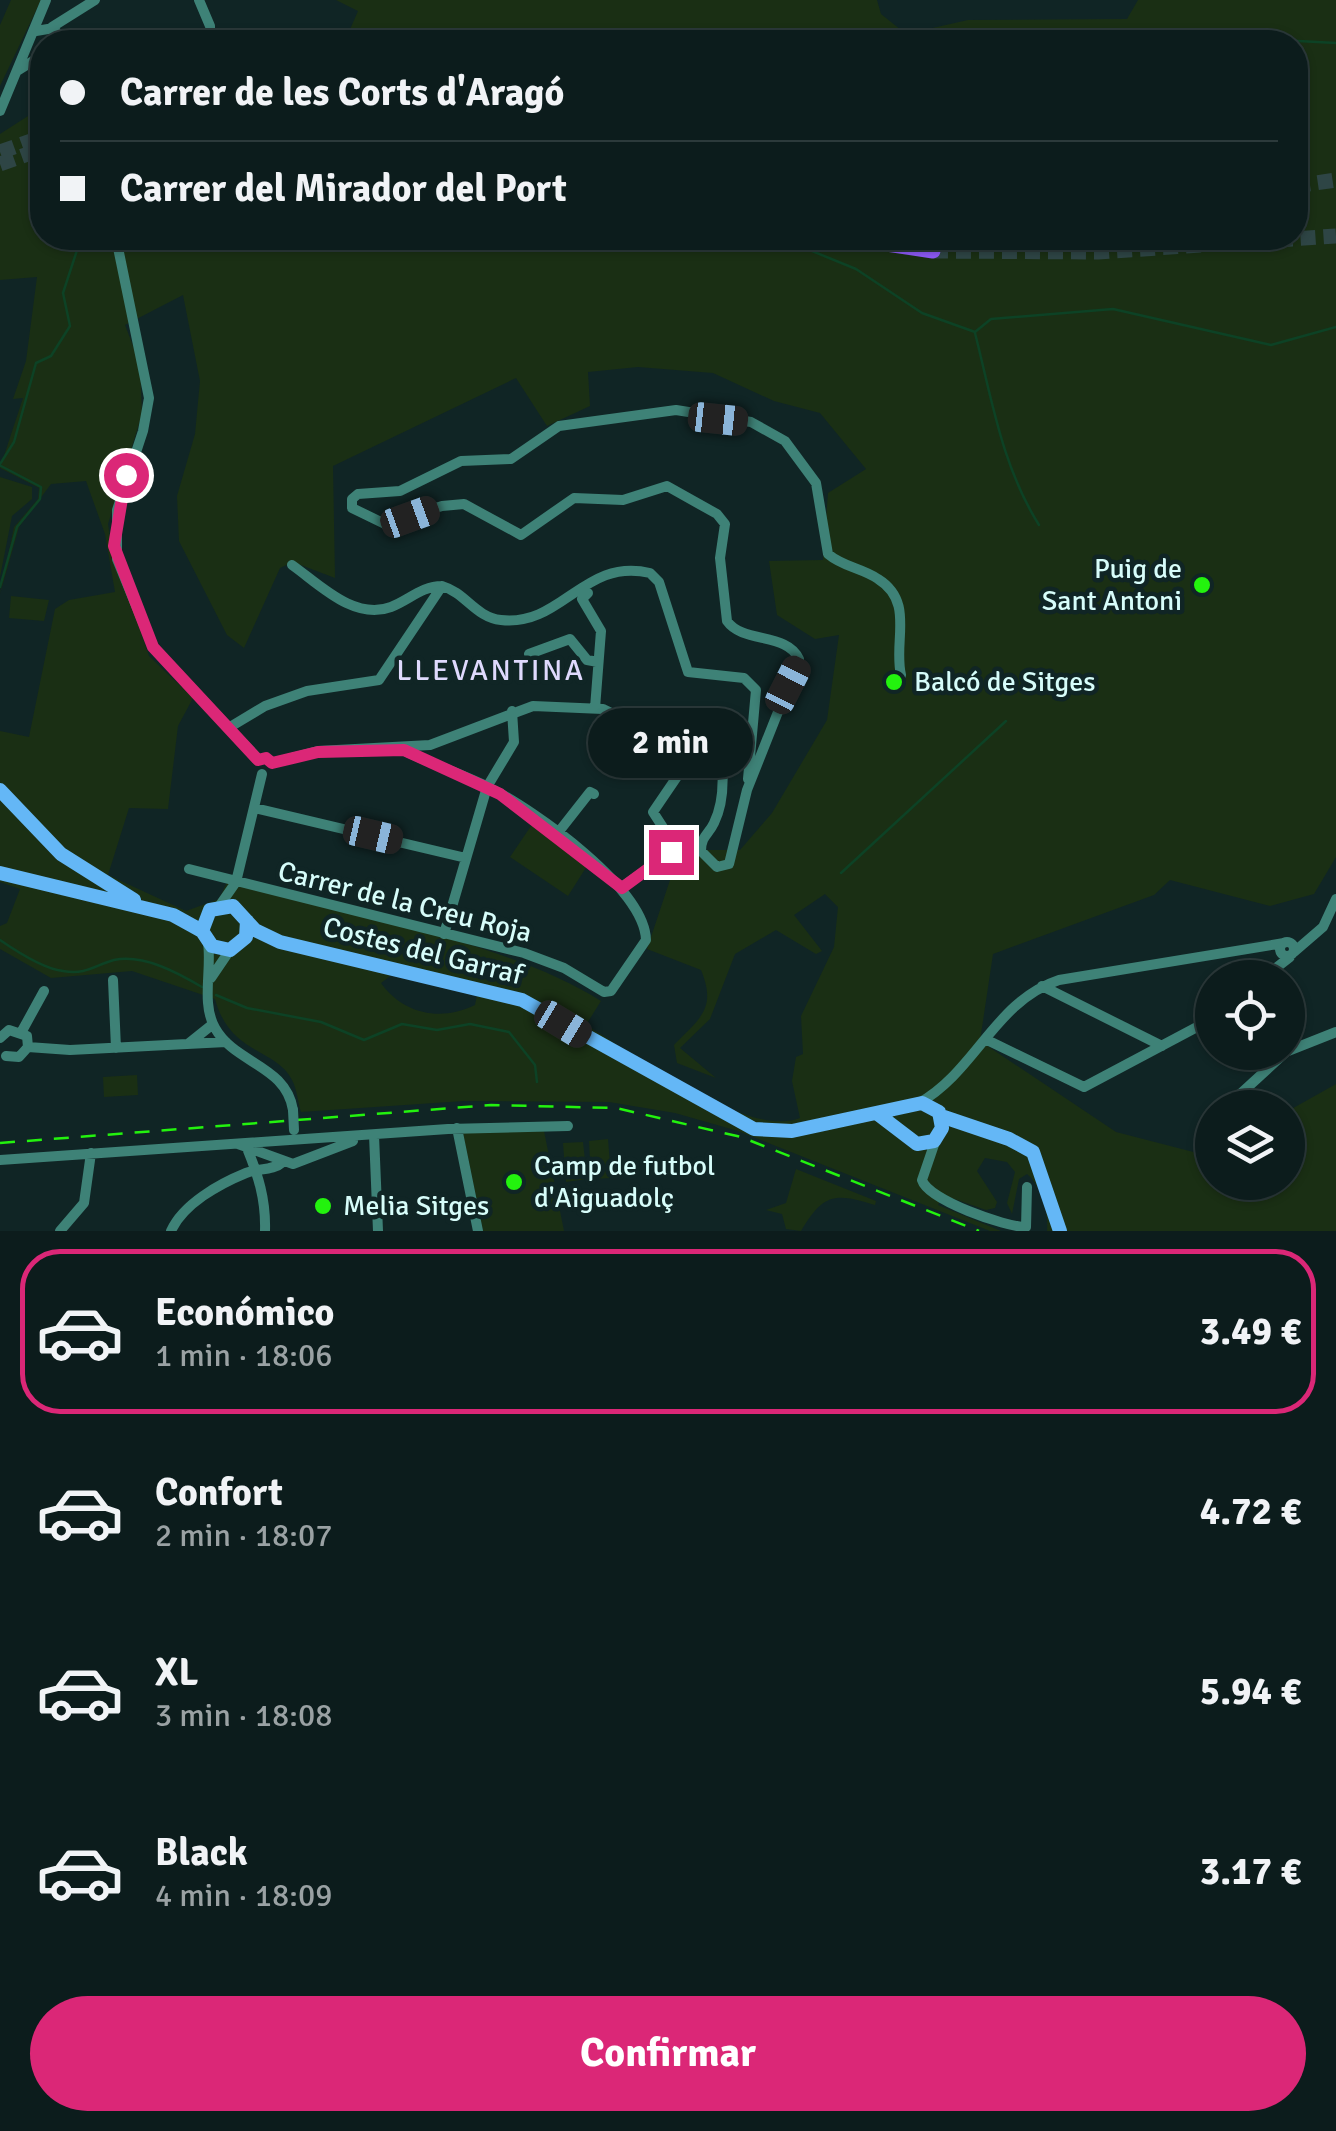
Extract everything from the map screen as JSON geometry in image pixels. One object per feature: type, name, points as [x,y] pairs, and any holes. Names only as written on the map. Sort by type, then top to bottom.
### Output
[{"type":"highway","points":[[926,250],[933,251]]},
{"type":"main road","points":[[0,790],[61,854],[112,889],[170,915],[205,937],[235,947],[280,942]]},
{"type":"main road","points":[[0,873],[170,915],[215,908],[244,916],[280,942]]},
{"type":"main road","points":[[205,937],[215,908]]},
{"type":"main road","points":[[235,947],[248,931],[244,916]]},
{"type":"main road","name":"Costes del Garraf","points":[[280,942],[522,1000],[763,1132],[879,1116],[915,1104]]},
{"type":"main road","points":[[902,1132],[902,1117],[915,1104],[964,1126],[1010,1139],[1033,1152],[1060,1231]]},
{"type":"main road","points":[[938,1136],[940,1114]]},
{"type":"main road","points":[[879,1116],[914,1144],[964,1126]]},
{"type":"street","points":[[41,30],[40,14],[46,0]]},
{"type":"street","points":[[44,30],[96,0]]},
{"type":"street","points":[[199,0],[210,30]]},
{"type":"street","points":[[67,30],[76,10]]},
{"type":"street","points":[[0,111],[30,50]]},
{"type":"street","points":[[16,72],[30,63]]},
{"type":"street","points":[[118,250],[149,398],[144,431],[117,510],[116,559],[153,647],[258,760]]},
{"type":"street","points":[[746,790],[798,655],[782,644],[733,629],[726,621],[720,558],[724,524],[717,514],[676,489],[657,486],[623,500],[574,498],[521,535],[464,504],[376,522],[352,508],[354,496],[400,490],[462,461],[511,459],[550,430],[567,424],[613,421],[666,409],[751,422],[784,441],[812,473],[822,504],[828,554],[880,580],[895,595],[901,616],[901,675]]},
{"type":"street","points":[[272,763],[318,752],[404,750],[430,745],[512,711],[557,704],[595,708],[644,730],[692,722],[714,735],[720,748],[721,788],[716,820],[700,844],[704,857],[718,867],[730,864],[746,790],[756,690],[744,678],[688,672],[659,582],[650,573],[593,576],[567,600],[518,620],[483,616],[442,586],[426,588],[391,607],[363,609],[292,565]]},
{"type":"street","points":[[230,727],[265,706],[307,691],[379,680],[442,586]]},
{"type":"street","points":[[588,593],[582,599],[602,631],[595,708]]},
{"type":"street","points":[[529,654],[570,639],[587,660],[598,662]]},
{"type":"street","points":[[444,934],[487,787],[514,742],[512,711]]},
{"type":"street","points":[[621,769],[642,741],[644,730]]},
{"type":"street","points":[[404,750],[487,787],[557,834],[622,888],[671,852],[672,843],[652,816],[686,765]]},
{"type":"street","points":[[258,760],[266,758],[272,763]]},
{"type":"street","points":[[258,760],[256,769],[262,774],[270,773],[272,763]]},
{"type":"street","points":[[215,908],[236,882],[262,774]]},
{"type":"street","points":[[557,834],[590,792],[594,794]]},
{"type":"street","points":[[255,808],[466,858]]},
{"type":"street","name":"Carrer de la Creu Roja","points":[[189,869],[524,953],[564,968],[604,992],[618,982],[646,940],[642,919],[622,888]]},
{"type":"street","points":[[236,882],[244,916]]},
{"type":"street","points":[[1284,960],[1315,934],[1336,899]]},
{"type":"street","points":[[915,1104],[944,1086],[1022,997],[1042,986],[1283,945],[1315,934]]},
{"type":"street","points":[[205,937],[213,1024],[226,1042],[283,1083],[293,1110],[297,1163]]},
{"type":"street","points":[[1283,945],[1282,956],[1292,954]]},
{"type":"street","points":[[209,983],[235,947]]},
{"type":"street","points":[[113,980],[116,1048]]},
{"type":"street","points":[[1042,986],[1162,1046]]},
{"type":"street","points":[[28,1048],[22,1031],[44,991]]},
{"type":"street","points":[[188,1044],[213,1024]]},
{"type":"street","points":[[985,1040],[1084,1088],[1195,1028]]},
{"type":"street","points":[[1,1036],[9,1030],[22,1031]]},
{"type":"street","points":[[1305,1044],[1336,1032]]},
{"type":"street","points":[[2,1057],[19,1057],[28,1048],[226,1042]]},
{"type":"street","points":[[1245,1090],[1267,1070]]},
{"type":"street","points":[[940,1114],[944,1086]]},
{"type":"street","points":[[0,1160],[457,1128],[568,1126]]},
{"type":"street","points":[[457,1128],[478,1231]]},
{"type":"street","points":[[232,1143],[283,1162],[297,1163],[371,1136]]},
{"type":"street","points":[[371,1136],[378,1231]]},
{"type":"street","points":[[938,1136],[923,1184],[931,1194],[1011,1226],[1026,1227],[1027,1187]]},
{"type":"street","points":[[171,1231],[187,1208],[253,1171],[283,1162],[293,1139]]},
{"type":"street","points":[[914,1144],[926,1168]]},
{"type":"street","points":[[246,1147],[263,1188],[265,1231]]},
{"type":"street","points":[[60,1231],[84,1203],[91,1153]]},
{"type":"green space","points":[[11,0],[41,0],[0,86],[0,25]]},
{"type":"green space","points":[[336,0],[877,0],[881,14],[901,30],[350,30],[358,11]]},
{"type":"green space","points":[[1138,0],[1336,0],[1336,857],[1314,894],[1270,906],[1170,880],[1154,895],[993,954],[980,1041],[1116,1132],[1195,1152],[1195,1200],[1305,1200],[1305,1101],[1336,1084],[1336,1231],[1047,1231],[1043,1200],[1032,1179],[1027,1174],[1019,1179],[1012,1214],[1007,1203],[1015,1172],[1007,1162],[985,1158],[977,1171],[997,1202],[995,1208],[986,1210],[943,1195],[938,1205],[1001,1231],[990,1231],[738,1131],[675,1113],[609,1102],[464,1101],[301,1112],[294,1084],[285,1070],[231,1031],[215,999],[132,971],[51,978],[0,949],[0,926],[7,923],[20,889],[0,882],[0,731],[29,737],[55,609],[69,600],[115,592],[105,534],[86,481],[51,484],[19,527],[0,594],[14,527],[38,499],[39,488],[0,468],[23,398],[13,399],[26,361],[37,277],[0,280],[0,134],[30,115],[30,250],[1308,250],[1308,30],[924,30],[968,20],[1127,19]],"holes":[[[183,295],[200,381],[195,434],[177,496],[179,541],[227,635],[244,648],[280,568],[293,562],[335,578],[333,466],[516,378],[547,426],[590,406],[588,372],[638,367],[713,373],[774,401],[820,413],[866,469],[828,493],[823,560],[769,561],[777,615],[815,639],[839,635],[827,720],[772,813],[740,850],[680,850],[647,949],[701,970],[706,983],[706,1004],[698,1020],[674,1045],[677,1063],[716,1078],[680,1048],[710,1019],[735,954],[776,930],[816,954],[822,951],[794,915],[825,894],[838,907],[834,947],[801,1016],[803,1054],[796,1057],[792,1081],[800,1118],[778,1121],[751,1116],[691,1090],[586,1025],[601,1001],[518,961],[420,930],[227,882],[219,899],[186,911],[108,875],[129,808],[168,809],[178,726],[193,698],[149,656],[112,550],[108,524],[142,414],[140,364],[125,325]],[[393,974],[477,995],[475,1005],[449,1013],[424,1012],[400,1002],[381,983]]]},
{"type":"green space","points":[[0,477],[32,487],[32,499],[12,516],[0,577]]},
{"type":"green space","points":[[11,596],[49,600],[44,621],[9,618]]},
{"type":"green space","points":[[533,823],[587,866],[568,896],[510,857]]},
{"type":"green space","points":[[137,1075],[138,1095],[104,1097],[103,1077]]},
{"type":"green space","name":"Camp de futbol d'Aiguadolç","points":[[544,1131],[564,1231],[483,1231],[463,1133]]},
{"type":"green space","points":[[608,1139],[611,1178],[591,1179],[589,1141]]},
{"type":"green space","points":[[583,1142],[587,1179],[566,1182],[563,1143]]},
{"type":"green space","points":[[796,1169],[876,1201],[875,1205],[849,1198],[831,1199],[816,1210],[801,1231],[786,1229],[782,1214],[766,1210],[786,1203]]},
{"type":"waterway","points":[[1308,42],[1336,43]]},
{"type":"waterway","points":[[0,464],[14,442],[36,363],[51,356],[70,326],[63,293],[77,250]]},
{"type":"waterway","points":[[810,250],[856,269],[922,313],[975,332],[991,319],[1113,309],[1271,345],[1336,327]]},
{"type":"waterway","points":[[975,333],[1007,456],[1039,525]]},
{"type":"waterway","points":[[0,587],[17,527],[40,499],[41,487],[1,466]]},
{"type":"waterway","points":[[841,873],[1006,721]]},
{"type":"waterway","points":[[0,940],[55,970],[78,972],[114,960],[137,960],[172,971],[202,987]]},
{"type":"waterway","points":[[216,995],[247,1008],[321,1022],[364,1040],[402,1024],[437,1030],[470,1024],[509,1032],[535,1065],[537,1082]]},
{"type":"tunnel","points":[[0,152],[30,141]]},
{"type":"tunnel","points":[[0,164],[30,153]]},
{"type":"tunnel","points":[[1308,184],[1336,180]]},
{"type":"tunnel","points":[[1308,238],[1336,236]]},
{"type":"tunnel","points":[[933,251],[1128,250]]},
{"type":"railway","points":[[0,1143],[491,1105],[616,1108],[741,1137],[979,1231]]},
{"type":"place","name":"Puig de Sant Antoni","points":[[1202,585]]},
{"type":"place","name":"Balcó de Sitges","points":[[894,682]]},
{"type":"place","name":"Camp de futbol d'Aiguadolç","points":[[514,1182]]},
{"type":"place","name":"Melia Sitges","points":[[323,1206]]},
{"type":"district","name":"LLEVANTINA","points":[[491,670]]},
{"type":"route","points":[[126,475],[115,524],[116,559],[153,647],[258,760],[266,758],[272,763],[318,752],[404,750],[500,794],[622,888],[671,852]]}]
